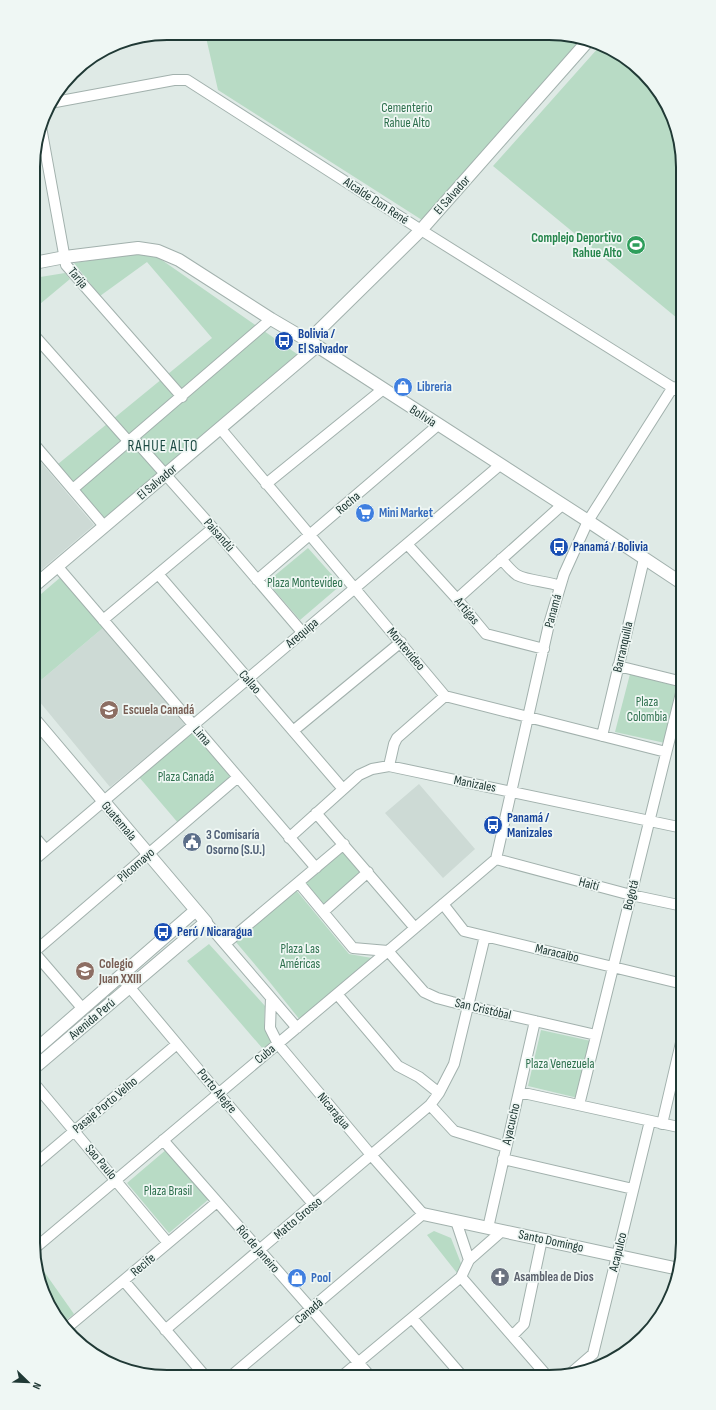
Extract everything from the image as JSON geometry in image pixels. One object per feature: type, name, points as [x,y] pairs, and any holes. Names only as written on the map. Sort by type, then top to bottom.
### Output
[{"type":"street","name":"El Salvador","points":[[40,581],[220,428],[312,343],[421,230],[584,45]]},
{"type":"street","name":"Alcalde Don René","points":[[59,101],[174,80],[187,80],[421,230],[676,390]]},
{"type":"street","name":"Tarija","points":[[43,138],[66,265],[182,397]]},
{"type":"street","name":"Bolivia","points":[[40,262],[65,257],[138,248],[158,251],[179,260],[271,319],[312,343],[382,390],[588,521],[676,580]]},
{"type":"street","points":[[73,489],[182,397],[271,319]]},
{"type":"street","name":"Paisandú","points":[[40,341],[131,440],[166,474],[302,632]]},
{"type":"street","name":"Panamá","points":[[496,859],[549,624],[560,586],[588,521],[673,388]]},
{"type":"street","points":[[266,484],[382,390]]},
{"type":"street","name":"Rocha","points":[[257,580],[438,425]]},
{"type":"street","name":"Montevideo","points":[[220,428],[445,696]]},
{"type":"street","points":[[40,453],[104,526]]},
{"type":"street","name":"Arequipa","points":[[40,855],[500,465]]},
{"type":"street","points":[[457,599],[562,505]]},
{"type":"street","points":[[103,620],[213,528]]},
{"type":"street","name":"Artigas","points":[[407,544],[457,599],[486,634],[544,650]]},
{"type":"street","points":[[501,559],[516,574],[522,577],[560,586]]},
{"type":"street","name":"Barranquilla","points":[[602,736],[644,559]]},
{"type":"street","name":"Lima","points":[[57,566],[192,726],[316,868]]},
{"type":"street","name":"Callao","points":[[158,574],[343,789]]},
{"type":"street","points":[[293,731],[401,642]]},
{"type":"street","points":[[618,666],[676,682]]},
{"type":"street","points":[[389,766],[394,744],[398,738],[445,696],[666,752]]},
{"type":"street","name":"Bogotá","points":[[579,1105],[676,712]]},
{"type":"street","name":"Guatemala","points":[[40,726],[206,922]]},
{"type":"street","name":"Manizales","points":[[289,838],[343,789],[365,772],[380,767],[389,766],[676,827]]},
{"type":"street","name":"Pilcomayo","points":[[40,947],[238,777]]},
{"type":"street","points":[[316,813],[415,928]]},
{"type":"street","points":[[40,843],[46,850]]},
{"type":"street","points":[[225,944],[344,844]]},
{"type":"street","name":"Haití","points":[[496,859],[631,895],[676,905]]},
{"type":"street","name":"Cuba","points":[[40,1244],[338,994],[496,859]]},
{"type":"street","points":[[323,912],[368,872]]},
{"type":"street","points":[[299,883],[353,948],[388,951]]},
{"type":"street","name":"Maracaibo","points":[[442,904],[464,932],[676,982]]},
{"type":"street","name":"Avenida Perú","points":[[40,1046],[121,977],[196,910]]},
{"type":"street","points":[[206,922],[297,1028]]},
{"type":"street","name":"Avenida Perú","points":[[40,1063],[206,922]]},
{"type":"street","name":"Matto Grosso","points":[[165,1330],[372,1156],[430,1105],[454,1064],[485,936]]},
{"type":"street","name":"San Cristóbal","points":[[388,951],[424,992],[437,998],[596,1035]]},
{"type":"street","points":[[40,959],[83,1009]]},
{"type":"street","name":"Porto Alegre","points":[[121,977],[314,1205]]},
{"type":"street","points":[[338,994],[398,1066],[419,1077],[439,1092]]},
{"type":"street","name":"Nicaragua","points":[[271,998],[270,1028],[278,1044],[423,1214]]},
{"type":"street","name":"Ayacucho","points":[[488,1228],[535,1021]]},
{"type":"street","name":"Pasaje Porto Velho","points":[[40,1160],[177,1044]]},
{"type":"street","points":[[662,1124],[676,1064]]},
{"type":"street","name":"Sao Paulo","points":[[40,1090],[168,1244]]},
{"type":"street","points":[[519,1092],[676,1127]]},
{"type":"street","points":[[430,1105],[454,1131],[506,1147]]},
{"type":"street","name":"Acapulco","points":[[578,1367],[593,1354],[650,1121]]},
{"type":"street","name":"Río de Janeiro","points":[[163,1140],[364,1370]]},
{"type":"street","points":[[503,1160],[633,1189]]},
{"type":"street","name":"Recife","points":[[70,1325],[217,1202]]},
{"type":"street","name":"Santo Domingo","points":[[423,1214],[674,1268]]},
{"type":"street","name":"Canadá","points":[[239,1370],[423,1214]]},
{"type":"street","points":[[456,1221],[469,1260]]},
{"type":"street","points":[[349,1370],[461,1276],[469,1260],[502,1231]]},
{"type":"street","points":[[513,1335],[524,1324],[542,1239]]},
{"type":"street","points":[[461,1276],[542,1370]]},
{"type":"street","points":[[124,1281],[200,1370]]},
{"type":"street","points":[[412,1318],[457,1370]]},
{"type":"shaded area","points":[[40,461],[94,525],[40,571]]},
{"type":"shaded area","name":"Escuela Canadá","points":[[104,627],[185,725],[110,787],[40,702],[40,681]]},
{"type":"shaded area","points":[[419,784],[475,849],[443,878],[385,813]]},
{"type":"green space","name":"Cementerio Rahue Alto","points":[[207,40],[549,40],[577,43],[422,220],[218,90]]},
{"type":"green space","name":"Complejo Deportivo Rahue Alto","points":[[597,50],[619,61],[633,72],[655,97],[663,111],[674,142],[676,167],[676,317],[493,166]]},
{"type":"green space","points":[[138,253],[156,256],[297,354],[106,521],[58,464],[212,338],[147,262],[100,296],[74,263]]},
{"type":"green space","points":[[65,273],[70,279],[40,304],[40,277]]},
{"type":"green space","name":"Plaza Montevideo","points":[[308,548],[341,585],[300,620],[267,582]]},
{"type":"green space","points":[[62,576],[104,627],[40,681],[40,595]]},
{"type":"green space","name":"Plaza Colombia","points":[[630,674],[676,686],[676,702],[665,743],[615,732]]},
{"type":"green space","name":"Plaza Canadá","points":[[192,731],[233,778],[179,824],[139,777]]},
{"type":"green space","points":[[343,848],[364,872],[324,908],[303,883]]},
{"type":"green space","name":"Plaza Las Américas","points":[[296,890],[349,954],[372,958],[300,1020],[235,941]]},
{"type":"green space","points":[[209,944],[265,1006],[264,1024],[272,1042],[263,1049],[187,961]]},
{"type":"green space","name":"Plaza Venezuela","points":[[541,1030],[591,1041],[578,1098],[528,1086]]},
{"type":"green space","name":"Plaza Brasil","points":[[167,1149],[209,1199],[169,1233],[127,1183]]},
{"type":"green space","points":[[434,1231],[451,1238],[462,1266],[457,1273],[427,1235]]},
{"type":"green space","points":[[42,1269],[74,1314],[66,1320],[53,1299]]},
{"type":"place","name":"Complejo Deportivo Rahue Alto","points":[[636,245]]},
{"type":"place","name":"Bolivia / El Salvador","points":[[284,341]]},
{"type":"place","name":"Libreria","points":[[403,387]]},
{"type":"place","name":"Mini Market","points":[[365,513]]},
{"type":"place","name":"Panamá / Bolivia","points":[[559,547]]},
{"type":"place","name":"Escuela Canadá","points":[[109,710]]},
{"type":"place","name":"Panamá / Manizales","points":[[493,825]]},
{"type":"place","name":"3 Comisaría Osorno (S.U.)","points":[[192,842]]},
{"type":"place","name":"Perú / Nicaragua","points":[[163,932]]},
{"type":"place","name":"Colegio Juan XXIII","points":[[85,971]]},
{"type":"place","name":"Asamblea de Dios","points":[[500,1277]]},
{"type":"place","name":"Pool","points":[[297,1278]]},
{"type":"district","name":"RAHUE ALTO","points":[[163,446]]}]
